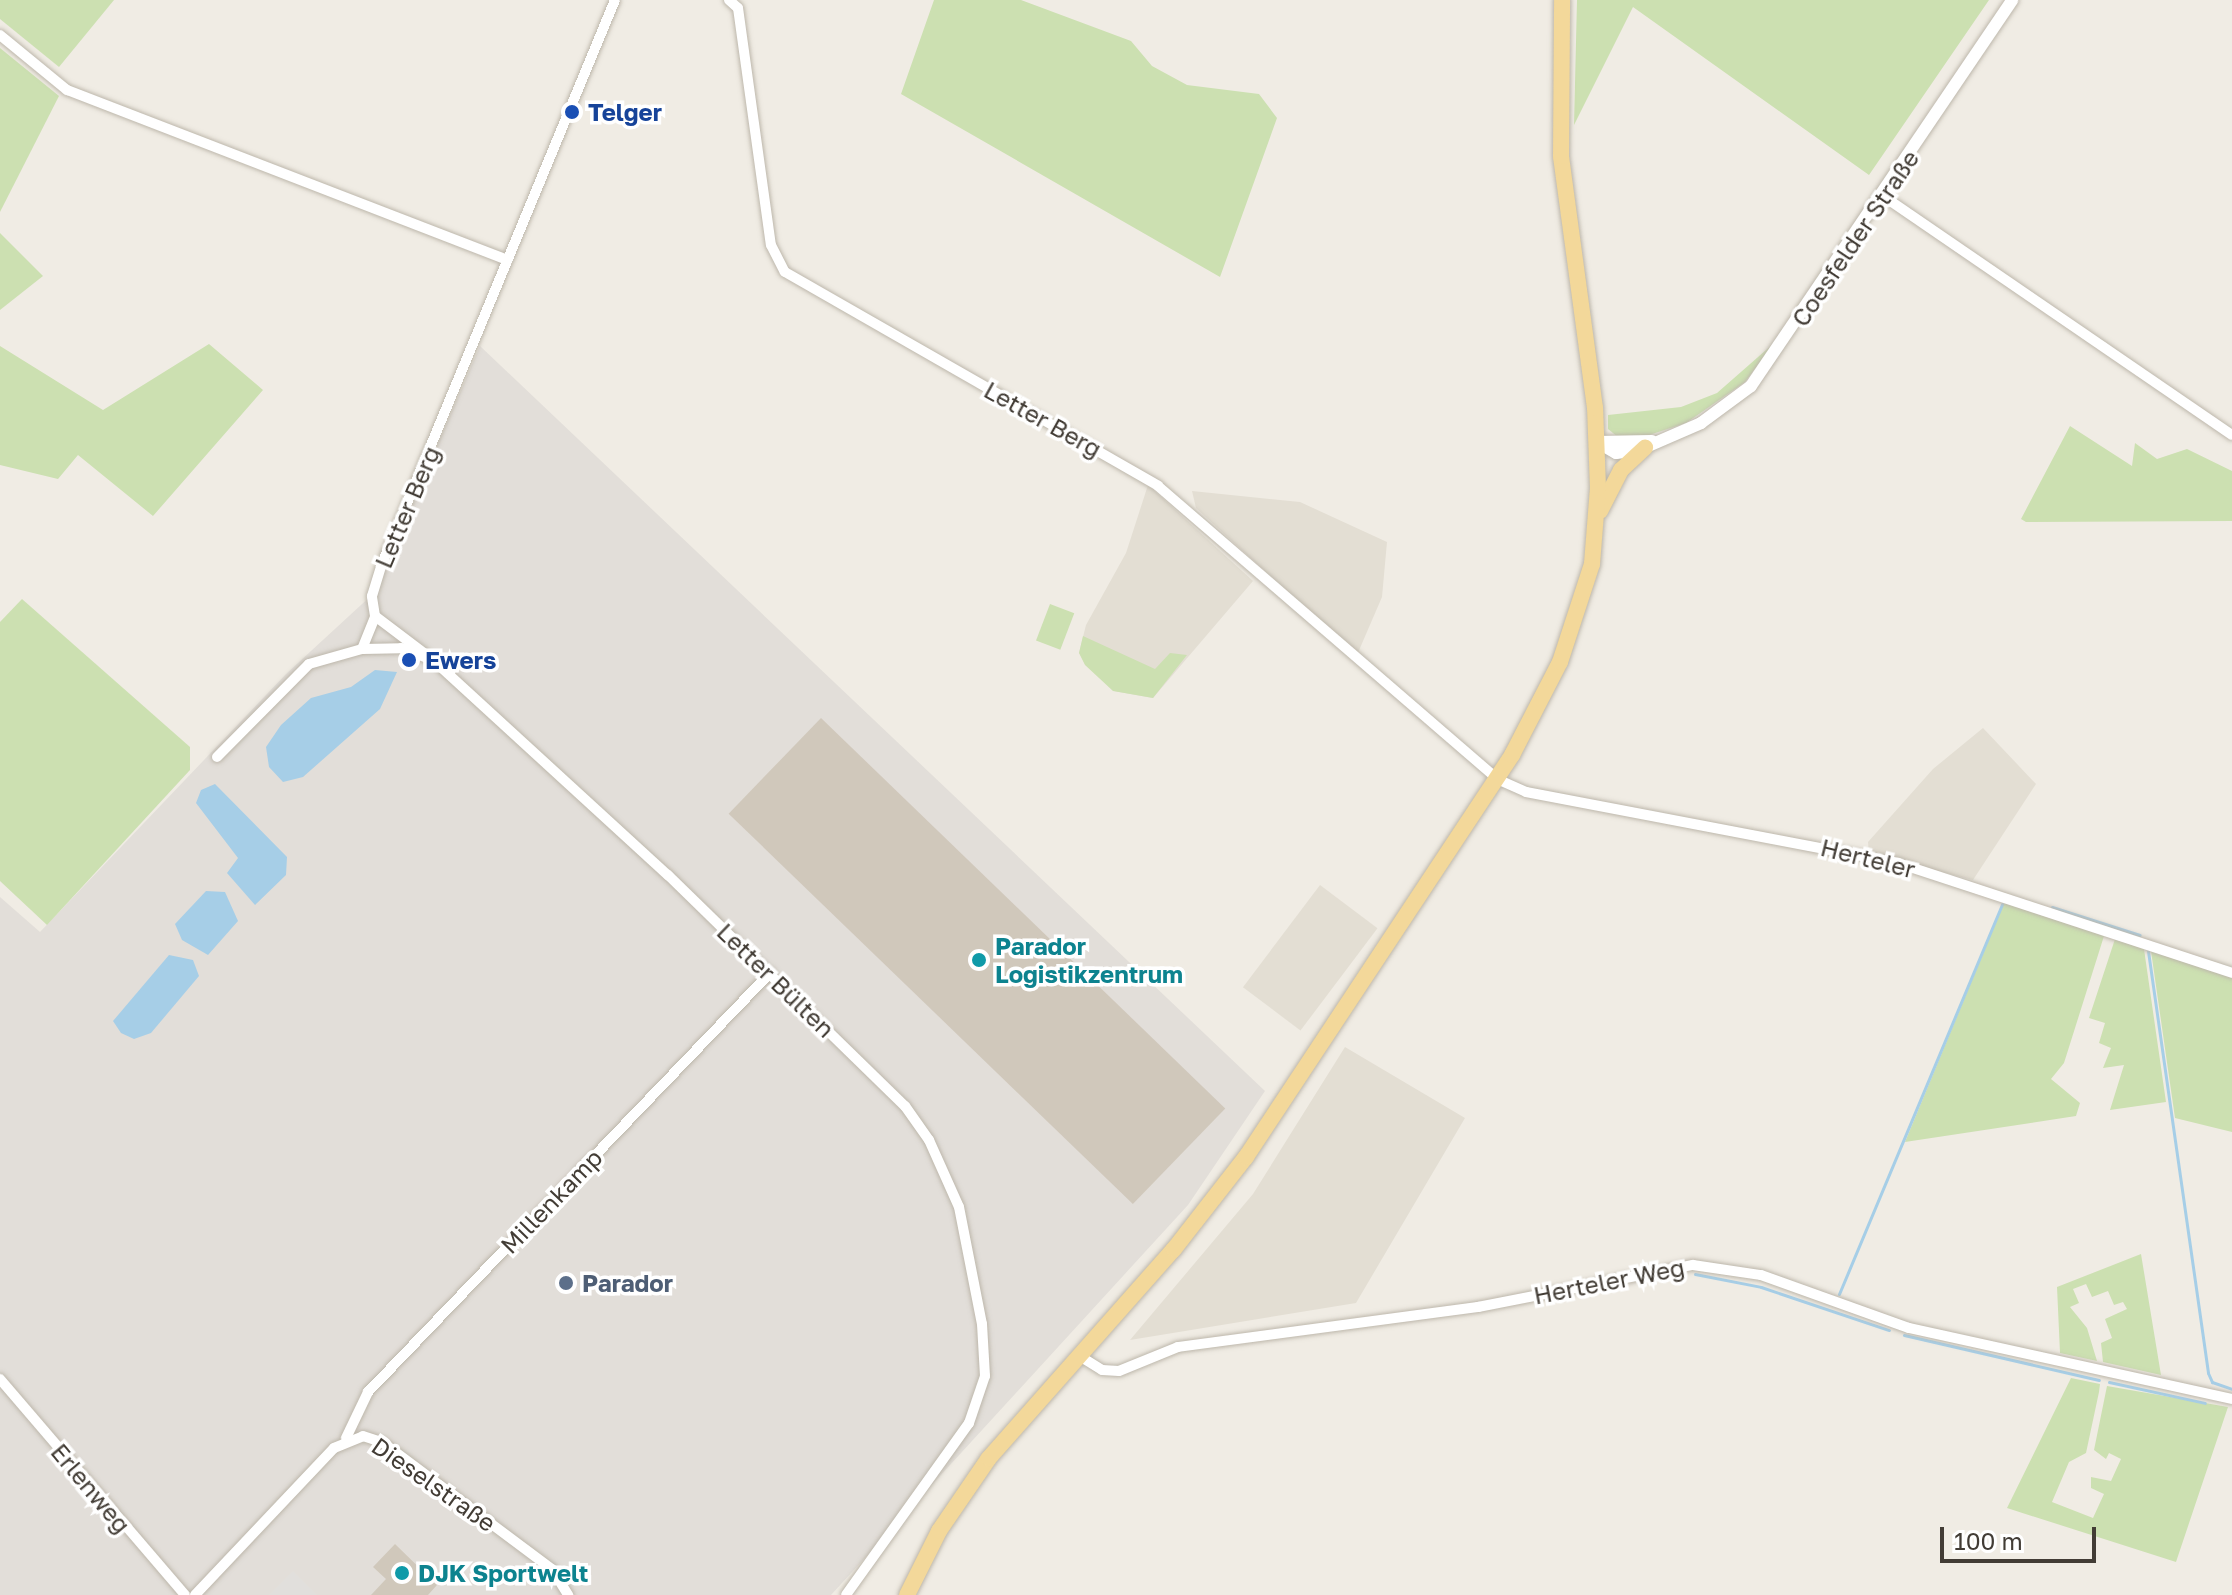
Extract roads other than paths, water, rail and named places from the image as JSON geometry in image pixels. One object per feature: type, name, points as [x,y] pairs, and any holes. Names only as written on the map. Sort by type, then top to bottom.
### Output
[{"type":"main road","points":[[907,1595],[964,1492],[1246,1157],[1497,779],[1560,662],[1592,564],[1597,520],[1596,413],[1562,167],[1562,0]]},
{"type":"main road","points":[[1597,520],[1621,470],[1645,448]]},
{"type":"street","name":"Letter Berg","points":[[375,616],[372,596],[381,566],[615,0]]},
{"type":"street","name":"Letter Berg","points":[[729,0],[738,8],[771,245],[785,272],[1158,486],[1497,779]]},
{"type":"street","name":"Coesfelder Straße","points":[[1597,442],[1616,453],[1645,448],[1713,416],[1751,386],[1883,196],[2012,0]]},
{"type":"street","points":[[0,35],[67,90],[507,260]]},
{"type":"street","points":[[1883,196],[2232,435]]},
{"type":"street","name":"Coesfelder Straße","points":[[1597,442],[1663,439]]},
{"type":"street","points":[[362,649],[375,616],[433,660]]},
{"type":"street","name":"Letter Bülten","points":[[217,757],[309,664],[362,649],[401,648],[433,660],[770,973],[905,1106],[929,1140],[968,1238],[986,1352],[969,1423],[846,1595]]},
{"type":"street","name":"Herteler","points":[[1497,779],[1526,792],[1898,863],[2232,973]]},
{"type":"street","name":"Millenkamp","points":[[346,1438],[368,1392],[770,973]]},
{"type":"street","name":"Herteler Weg","points":[[1078,1355],[1102,1370],[1119,1371],[1178,1347],[1478,1307],[1693,1265],[1761,1275],[1909,1328],[2232,1399]]},
{"type":"street","name":"Erlenweg","points":[[0,1379],[185,1595]]},
{"type":"street","name":"Dieselstraße","points":[[195,1595],[346,1438],[382,1442],[552,1569],[568,1595]]},
{"type":"water","points":[[375,670],[397,672],[380,709],[303,777],[283,782],[269,767],[266,747],[281,725],[311,698],[351,687]]},
{"type":"water","points":[[215,784],[287,857],[286,875],[255,905],[227,873],[238,858],[196,803],[201,790]]},
{"type":"water","points":[[206,891],[225,892],[238,921],[208,955],[182,940],[175,924]]},
{"type":"water","points":[[169,955],[193,960],[199,976],[151,1033],[134,1039],[121,1033],[113,1021]]},
{"type":"waterway","points":[[1839,1294],[2002,904]]},
{"type":"waterway","points":[[2052,907],[2140,935]]},
{"type":"waterway","points":[[2148,951],[2208,1373],[2212,1382],[2232,1389]]},
{"type":"waterway","points":[[1695,1274],[1761,1287],[1889,1330]]},
{"type":"waterway","points":[[1904,1335],[2099,1380]]},
{"type":"waterway","points":[[2109,1382],[2205,1403]]},
{"type":"place","name":"Telger","points":[[572,112]]},
{"type":"place","name":"Ewers","points":[[409,660]]},
{"type":"place","name":"Parador Logistikzentrum","points":[[979,960]]},
{"type":"place","name":"Parador","points":[[566,1283]]},
{"type":"place","name":"DJK Sportwelt","points":[[402,1573]]}]
